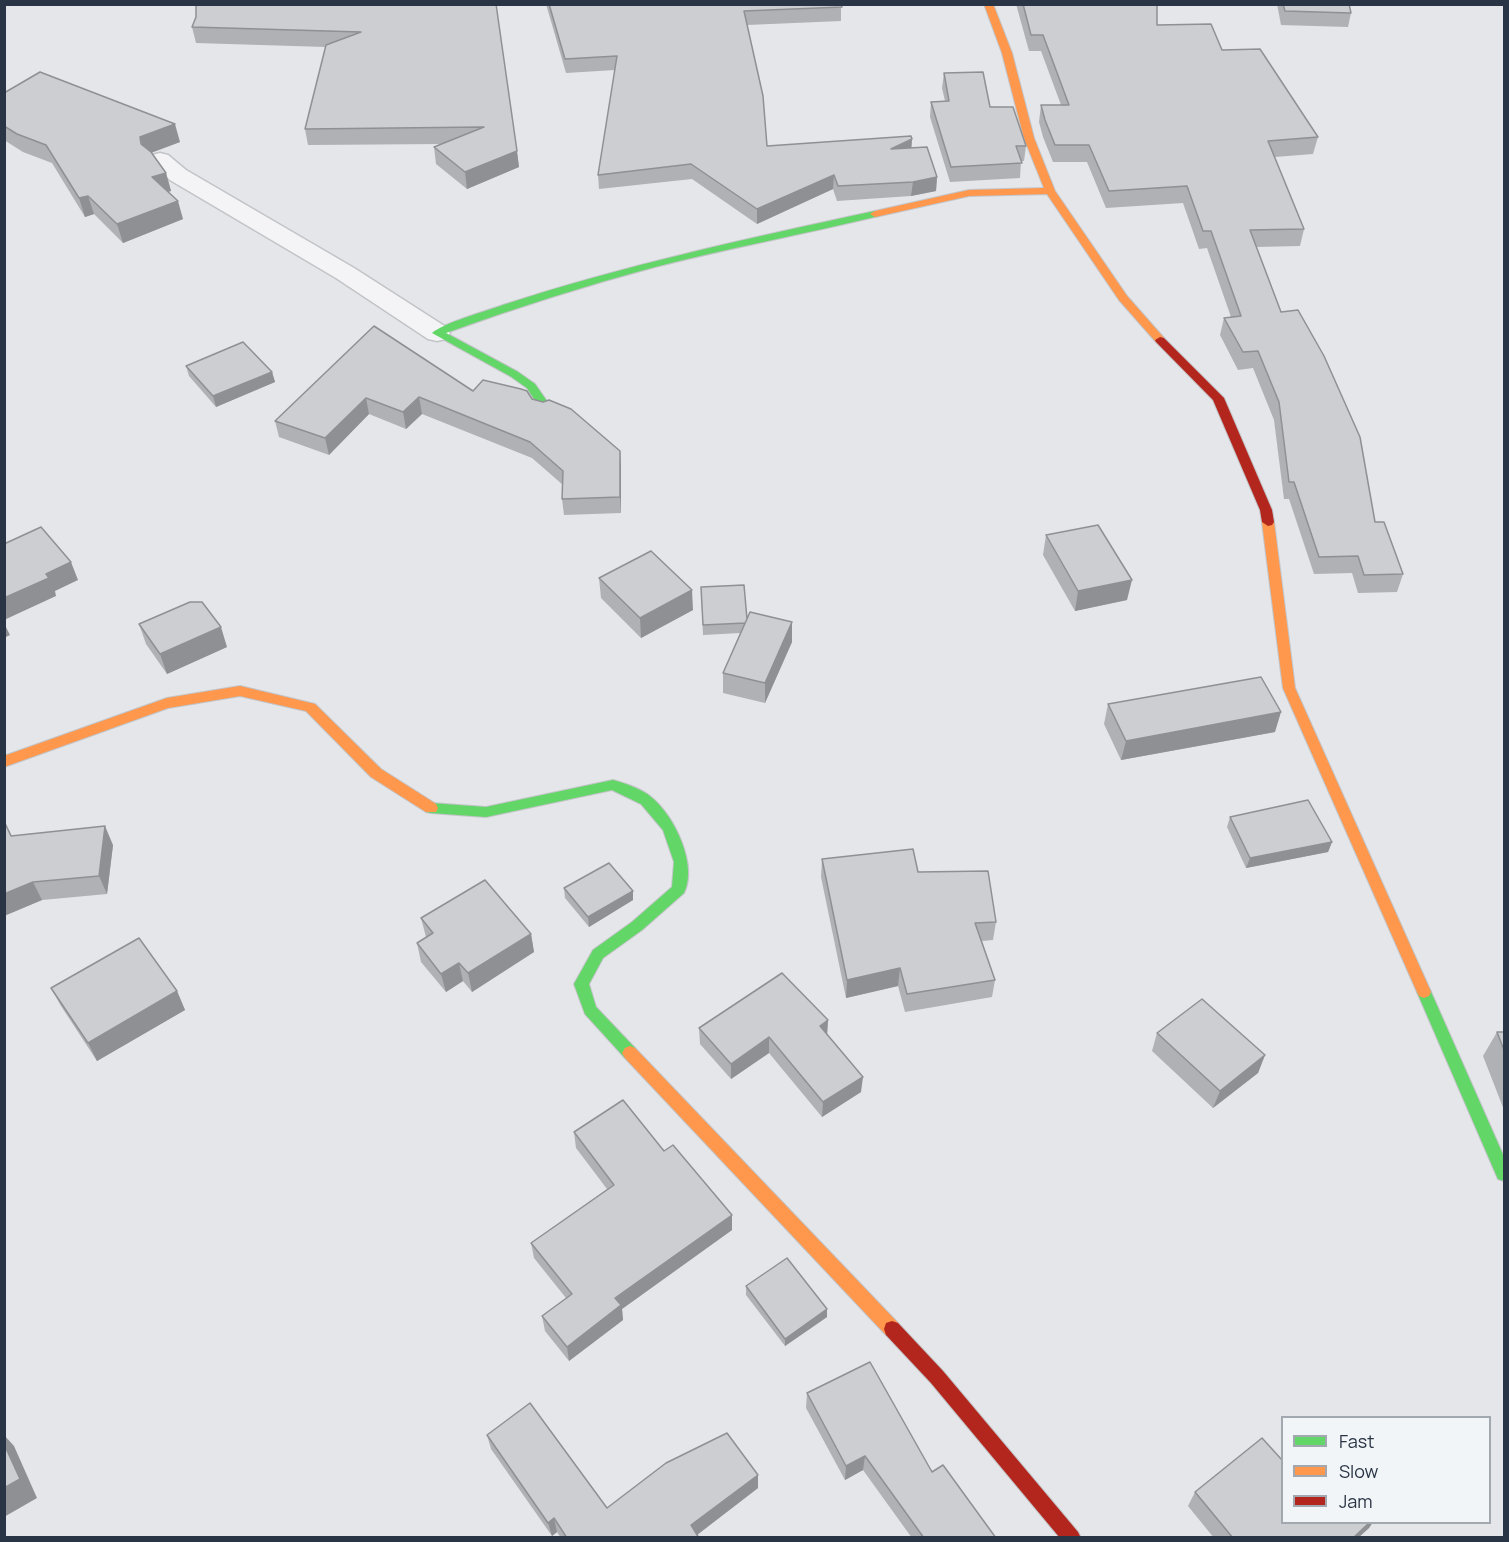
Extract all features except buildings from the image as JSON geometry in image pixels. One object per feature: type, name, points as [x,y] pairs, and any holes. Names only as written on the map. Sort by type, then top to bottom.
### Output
[{"type":"street","points":[[988,4],[1007,52],[1029,138],[1050,191],[1123,298],[1167,348],[1218,398],[1266,510],[1288,688],[1504,1174]]},
{"type":"street","points":[[160,160],[178,175],[345,273],[437,333],[514,374],[531,386],[545,406]]},
{"type":"street","points":[[437,333],[497,309],[668,261],[832,223],[969,193],[1050,191]]},
{"type":"street","points":[[4,762],[167,702],[240,691],[310,707],[376,773],[431,808],[486,812],[613,785],[646,800],[669,828],[681,862],[679,889],[637,926],[598,954],[581,984],[590,1010],[937,1377],[1071,1538]]},
{"type":"traffic: fast","points":[[545,407],[531,386],[514,374],[437,333],[544,295],[653,264],[875,214]]},
{"type":"traffic: fast","points":[[431,808],[486,812],[613,785],[646,800],[669,828],[681,862],[679,889],[637,926],[598,954],[581,984],[590,1010],[630,1053]]},
{"type":"traffic: fast","points":[[1424,992],[1504,1174]]},
{"type":"traffic: slow","points":[[988,4],[1007,53],[1029,138],[1050,191],[1123,298],[1160,340]]},
{"type":"traffic: slow","points":[[875,214],[969,193],[1050,191]]},
{"type":"traffic: slow","points":[[1268,522],[1289,688],[1424,992]]},
{"type":"traffic: slow","points":[[4,762],[167,703],[240,691],[310,707],[376,773],[431,808]]},
{"type":"traffic: slow","points":[[630,1053],[892,1329]]},
{"type":"traffic: jam","points":[[1160,340],[1218,398],[1266,510],[1268,522]]},
{"type":"traffic: jam","points":[[892,1329],[937,1377],[1072,1538]]}]
